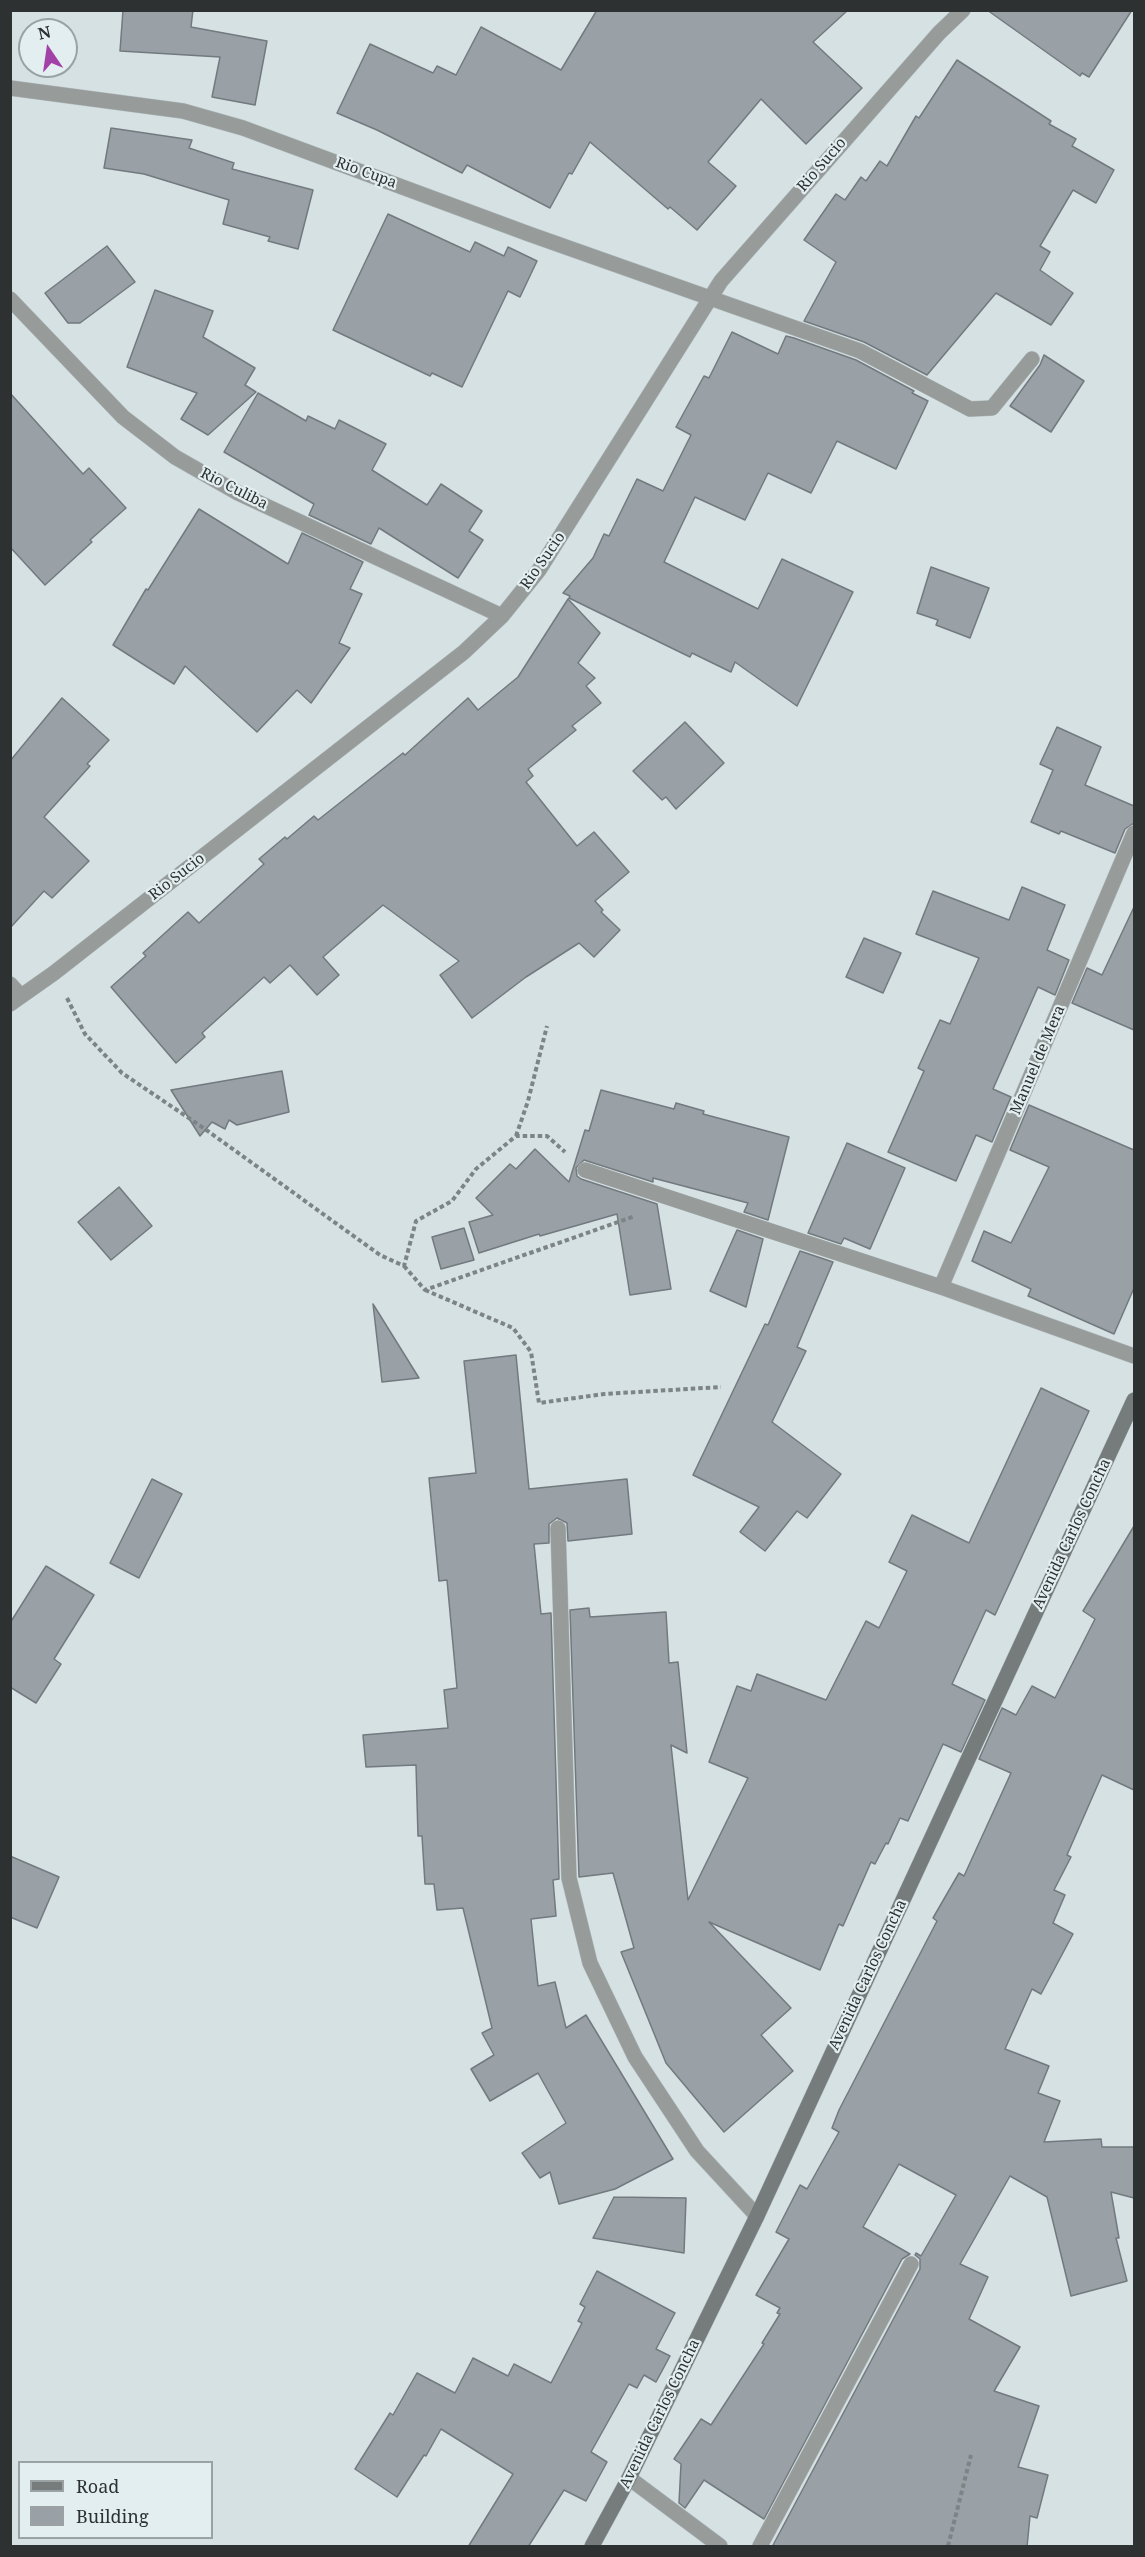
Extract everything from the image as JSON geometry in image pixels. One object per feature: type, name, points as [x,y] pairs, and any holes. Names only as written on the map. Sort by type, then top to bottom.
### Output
[{"type":"street","name":"Rio Sucio","points":[[14,995],[54,973],[464,652],[502,616],[539,570],[721,282],[939,33],[963,10]]},
{"type":"street","name":"Rio Cupa","points":[[10,87],[183,111],[214,118],[710,299],[860,351],[970,409],[992,408],[1032,359]]},
{"type":"street","name":"Rio Culiba","points":[[10,299],[123,417],[175,457],[238,493],[502,616]]},
{"type":"street","name":"Manuel de Mera","points":[[941,1287],[1134,833]]},
{"type":"street","points":[[585,1170],[941,1287],[1134,1356]]},
{"type":"street","name":"Avenida Carlos Concha","points":[[592,2547],[629,2478],[757,2216],[1134,1400]]},
{"type":"street","points":[[558,1528],[569,1878],[590,1963],[634,2057],[697,2151],[757,2216]]},
{"type":"street","points":[[760,2547],[911,2264]]},
{"type":"street","points":[[629,2478],[720,2547]]},
{"type":"path","points":[[54,973],[85,1034],[122,1073],[206,1129],[380,1255],[404,1266],[425,1290],[513,1328],[531,1352],[539,1403],[604,1394],[722,1387]]},
{"type":"path","points":[[404,1266],[416,1221],[452,1201],[476,1169],[516,1136],[528,1101],[547,1026]]},
{"type":"path","points":[[516,1136],[547,1136],[585,1170]]},
{"type":"path","points":[[425,1290],[636,1216]]},
{"type":"path","points":[[948,2547],[971,2455]]},
{"type":"building","points":[[123,10],[193,10],[191,27],[267,41],[255,105],[212,97],[220,57],[120,51]]},
{"type":"building","points":[[597,10],[848,10],[813,42],[862,88],[806,144],[761,99],[708,162],[736,186],[697,230],[670,207],[668,209],[590,142],[572,174],[569,173],[550,208],[467,165],[462,173],[377,130],[337,113],[370,44],[433,73],[437,66],[456,75],[481,27],[561,70]]},
{"type":"building","points":[[987,10],[1132,10],[1089,77],[1082,73],[1080,76]]},
{"type":"building","points":[[957,60],[1051,121],[1049,124],[1076,139],[1072,146],[1114,170],[1096,203],[1073,190],[1040,246],[1050,252],[1040,270],[1073,293],[1051,325],[996,293],[927,375],[864,342],[804,321],[836,262],[804,240],[836,194],[845,200],[861,177],[866,181],[880,161],[887,166],[916,116],[919,118]]},
{"type":"building","points":[[111,128],[192,140],[189,148],[234,163],[232,169],[313,190],[298,249],[268,241],[270,237],[223,224],[229,200],[144,174],[104,168]]},
{"type":"building","points":[[388,214],[470,252],[475,242],[504,256],[508,247],[537,261],[520,297],[508,291],[462,387],[432,373],[430,376],[333,330]]},
{"type":"building","points":[[107,246],[135,282],[80,323],[68,323],[45,293]]},
{"type":"building","points":[[155,290],[213,311],[203,337],[255,368],[245,385],[256,392],[208,435],[181,419],[197,393],[127,367]]},
{"type":"building","points":[[732,332],[778,354],[786,336],[794,338],[856,360],[928,401],[896,469],[837,441],[811,493],[768,473],[745,520],[695,497],[664,562],[758,609],[782,559],[853,592],[797,706],[735,662],[731,672],[692,653],[690,657],[563,593],[593,558],[604,534],[609,536],[637,479],[663,491],[691,435],[676,427],[704,376],[709,378]]},
{"type":"building","points":[[1044,355],[1084,381],[1051,432],[1010,406],[1040,365]]},
{"type":"building","points":[[10,393],[83,474],[89,468],[126,508],[45,585],[10,547]]},
{"type":"building","points":[[258,393],[306,421],[308,416],[335,429],[339,420],[386,444],[372,470],[427,505],[441,484],[482,511],[469,531],[483,540],[458,578],[379,528],[371,544],[309,515],[314,504],[224,452]]},
{"type":"building","points":[[199,509],[288,564],[302,533],[363,562],[350,589],[362,594],[339,643],[350,648],[311,703],[297,690],[257,732],[185,666],[174,684],[113,645],[146,589],[148,590]]},
{"type":"building","points":[[931,567],[989,588],[970,638],[936,625],[938,620],[917,613]]},
{"type":"building","points":[[568,599],[600,633],[578,663],[595,678],[586,686],[601,703],[572,726],[576,730],[528,769],[533,776],[526,782],[577,846],[594,832],[629,872],[595,901],[603,910],[601,912],[620,930],[594,957],[579,943],[526,977],[472,1018],[440,975],[459,961],[383,905],[323,957],[339,975],[317,995],[290,965],[270,983],[264,977],[202,1033],[205,1037],[176,1063],[111,987],[146,956],[143,953],[188,912],[199,923],[264,864],[259,859],[285,837],[287,839],[314,816],[318,820],[403,753],[405,755],[468,698],[478,710],[518,677]]},
{"type":"building","points":[[62,698],[109,740],[87,764],[90,766],[44,817],[89,861],[52,898],[44,891],[10,928],[10,761]]},
{"type":"building","points":[[685,722],[724,763],[676,809],[666,797],[662,800],[633,771]]},
{"type":"building","points":[[1057,727],[1101,747],[1085,785],[1134,806],[1134,823],[1125,829],[1115,853],[1061,831],[1059,834],[1031,822],[1053,770],[1040,764]]},
{"type":"building","points":[[1022,887],[1065,905],[1047,950],[1069,960],[1055,995],[1038,987],[993,1089],[1011,1097],[992,1142],[976,1135],[956,1181],[888,1152],[924,1071],[918,1068],[940,1020],[950,1024],[979,958],[916,934],[933,891],[1009,920]]},
{"type":"building","points":[[1134,907],[1134,1030],[1072,1003],[1087,968],[1102,975]]},
{"type":"building","points":[[864,938],[901,953],[883,993],[846,977]]},
{"type":"building","points":[[282,1071],[289,1112],[237,1125],[229,1120],[225,1129],[212,1122],[200,1136],[171,1090]]},
{"type":"building","points":[[601,1090],[674,1109],[676,1103],[704,1111],[703,1114],[789,1137],[768,1220],[744,1212],[748,1203],[653,1178],[653,1182],[584,1160],[576,1168],[577,1176],[581,1179],[657,1204],[671,1289],[630,1295],[617,1214],[540,1236],[539,1234],[479,1253],[469,1222],[493,1215],[476,1198],[510,1164],[516,1169],[535,1149],[569,1182],[585,1130],[589,1131]]},
{"type":"building","points":[[1029,1105],[1134,1150],[1134,1288],[1114,1334],[1028,1296],[1031,1289],[972,1261],[984,1231],[1011,1243],[1049,1167],[1010,1150]]},
{"type":"building","points":[[847,1143],[905,1168],[870,1249],[844,1238],[841,1244],[808,1233]]},
{"type":"building","points":[[119,1187],[152,1226],[111,1260],[78,1222]]},
{"type":"building","points":[[464,1228],[474,1260],[441,1269],[432,1237]]},
{"type":"building","points":[[737,1230],[763,1239],[746,1307],[710,1291]]},
{"type":"building","points":[[800,1251],[833,1262],[797,1347],[806,1351],[772,1422],[841,1474],[807,1518],[797,1511],[765,1551],[740,1532],[759,1507],[693,1475],[765,1324],[768,1325]]},
{"type":"building","points":[[373,1304],[419,1378],[382,1382]]},
{"type":"building","points":[[516,1355],[529,1489],[627,1479],[632,1534],[568,1541],[567,1523],[557,1518],[549,1524],[549,1543],[534,1544],[541,1614],[551,1613],[559,1879],[553,1880],[556,1916],[531,1919],[538,1986],[555,1982],[566,2028],[586,2015],[673,2159],[615,2189],[559,2204],[550,2172],[540,2178],[522,2153],[566,2123],[538,2073],[490,2101],[471,2069],[494,2055],[482,2033],[492,2028],[463,1908],[437,1910],[434,1884],[425,1884],[422,1836],[418,1836],[416,1765],[366,1767],[363,1735],[448,1728],[444,1690],[457,1688],[447,1580],[439,1581],[429,1478],[476,1473],[464,1361]]},
{"type":"building","points":[[1041,1388],[1089,1411],[995,1615],[986,1610],[952,1684],[985,1700],[961,1752],[943,1744],[908,1821],[900,1818],[888,1844],[886,1843],[875,1864],[871,1862],[843,1926],[839,1924],[820,1970],[709,1922],[791,2008],[761,2035],[793,2071],[724,2132],[666,2063],[621,1952],[634,1948],[613,1873],[579,1877],[570,1610],[589,1608],[590,1617],[666,1612],[669,1663],[678,1662],[687,1753],[671,1745],[688,1900],[748,1778],[709,1762],[737,1686],[751,1691],[757,1674],[826,1700],[866,1621],[879,1628],[907,1571],[889,1562],[912,1515],[969,1543]]},
{"type":"building","points":[[152,1479],[182,1494],[139,1578],[110,1563]]},
{"type":"building","points":[[1134,1526],[1134,1790],[1102,1775],[1067,1855],[1071,1857],[1054,1890],[1065,1895],[1053,1923],[1073,1934],[1041,1994],[1032,1989],[1005,2049],[1049,2066],[1038,2093],[1060,2101],[1044,2142],[1101,2139],[1102,2147],[1134,2147],[1134,2198],[1111,2192],[1119,2238],[1116,2238],[1127,2281],[1071,2296],[1047,2197],[1010,2176],[960,2264],[988,2277],[969,2319],[1020,2347],[994,2391],[1039,2406],[1018,2467],[1048,2475],[1037,2518],[1030,2516],[1027,2547],[772,2547],[920,2269],[920,2259],[915,2255],[916,2253],[921,2256],[956,2195],[899,2164],[863,2227],[910,2254],[902,2259],[764,2519],[704,2480],[685,2508],[679,2503],[681,2464],[674,2459],[701,2419],[711,2425],[764,2344],[762,2343],[780,2314],[777,2313],[780,2308],[756,2295],[789,2239],[776,2232],[800,2185],[807,2189],[839,2132],[832,2128],[839,2110],[937,1921],[933,1918],[959,1873],[964,1876],[1011,1773],[979,1759],[1002,1708],[1016,1715],[1032,1686],[1055,1698],[1095,1619],[1083,1611]]},
{"type":"building","points":[[46,1566],[94,1595],[54,1659],[61,1664],[36,1703],[10,1687],[10,1623]]},
{"type":"building","points":[[10,1856],[59,1877],[37,1928],[10,1917]]},
{"type":"building","points":[[614,2197],[686,2198],[684,2253],[593,2238]]},
{"type":"building","points":[[597,2271],[675,2313],[656,2349],[670,2356],[656,2382],[644,2375],[637,2388],[629,2384],[591,2452],[607,2462],[586,2501],[564,2490],[528,2547],[468,2547],[513,2474],[441,2429],[426,2456],[424,2455],[397,2497],[355,2469],[390,2413],[393,2415],[417,2373],[455,2393],[473,2358],[508,2376],[514,2364],[551,2383],[582,2323],[578,2321],[585,2307],[580,2304]]}]
